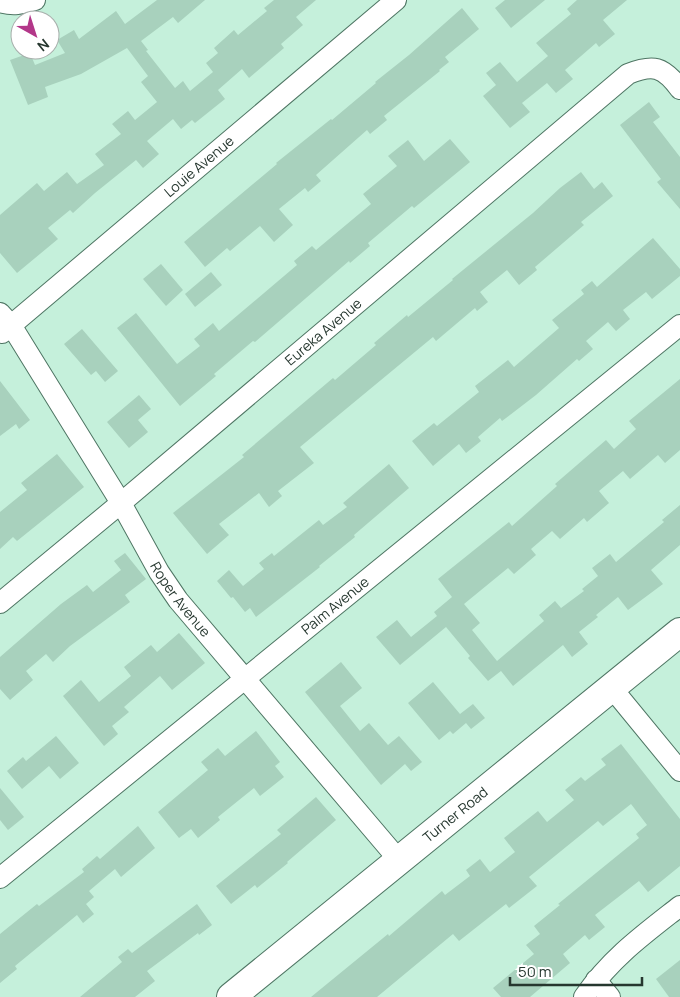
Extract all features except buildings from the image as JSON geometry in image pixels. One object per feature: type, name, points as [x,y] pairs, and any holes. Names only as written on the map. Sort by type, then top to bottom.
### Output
[{"type":"main road","name":"Turner Road","points":[[231,997],[398,859],[680,632]]},
{"type":"street","points":[[0,2],[10,5],[21,5],[35,0]]},
{"type":"street","name":"Louie Avenue","points":[[4,324],[396,0]]},
{"type":"street","name":"Eureka Avenue","points":[[0,603],[628,74],[643,68],[652,67],[661,70],[680,88]]},
{"type":"street","name":"Roper Avenue","points":[[4,324],[121,503],[159,572],[178,600],[398,859]]},
{"type":"street","name":"Palm Avenue","points":[[0,878],[675,329]]},
{"type":"street","points":[[611,687],[680,771]]},
{"type":"street","points":[[584,997],[618,955],[680,906]]},
{"type":"street","points":[[596,980],[610,997]]}]
